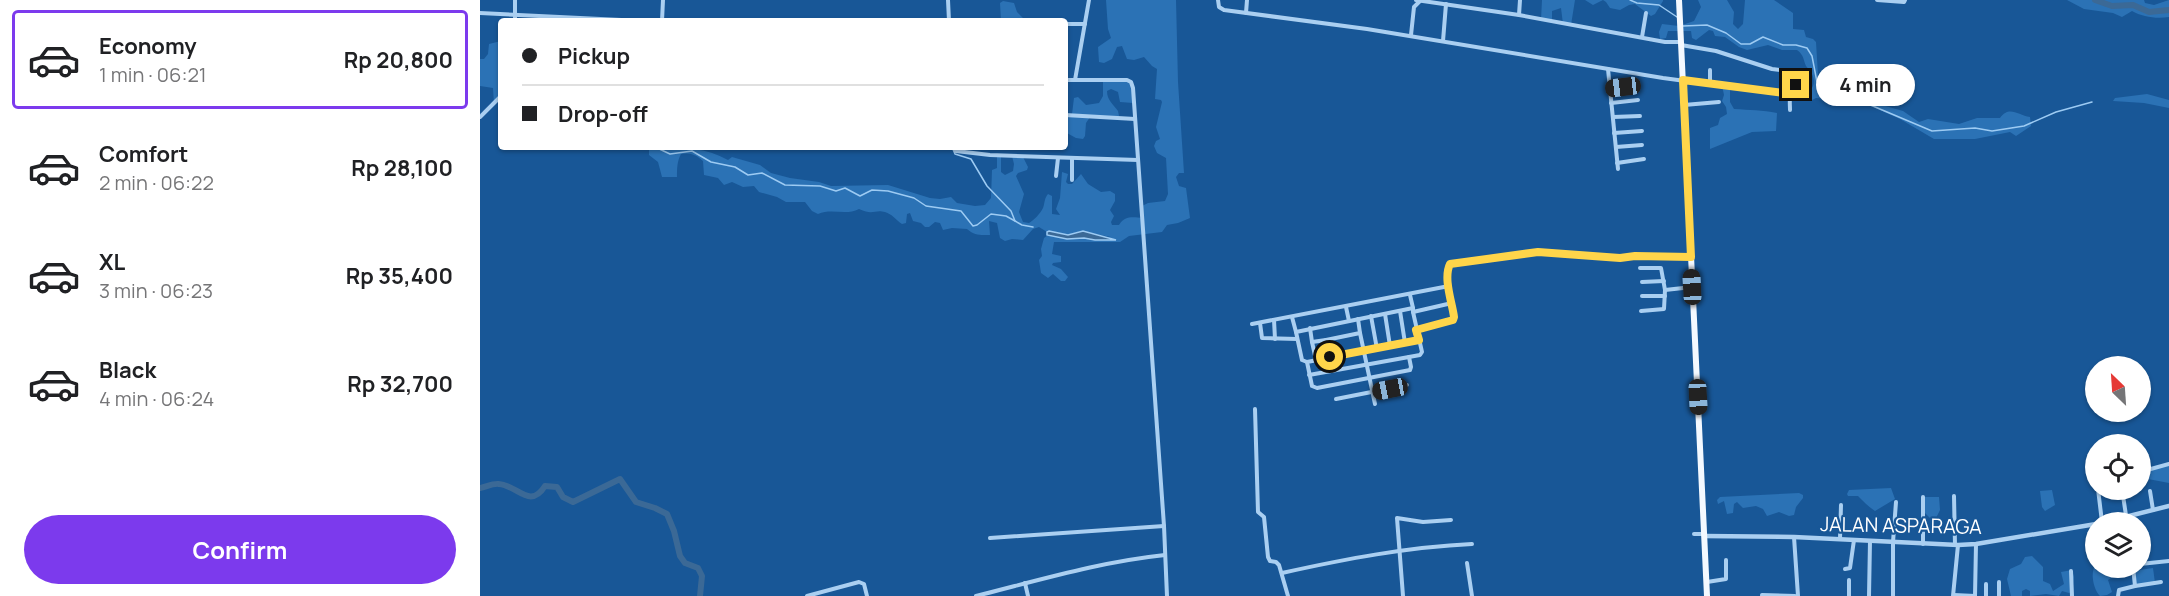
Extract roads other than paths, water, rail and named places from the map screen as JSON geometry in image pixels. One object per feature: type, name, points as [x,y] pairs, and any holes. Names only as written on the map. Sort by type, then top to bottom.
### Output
[{"type":"main road","points":[[1679,0],[1707,596]]},
{"type":"street","points":[[515,0],[515,18]]},
{"type":"street","points":[[662,18],[663,0]]},
{"type":"street","points":[[948,0],[949,18]]},
{"type":"street","points":[[1075,80],[1089,0]]},
{"type":"street","points":[[1218,0],[1221,9],[1411,35],[1608,69],[1804,97]]},
{"type":"street","points":[[1246,13],[1247,0]]},
{"type":"street","points":[[1411,35],[1414,7],[1418,0],[1519,15],[1711,49],[1772,69],[1794,72],[1795,90],[1791,94],[1790,110]]},
{"type":"street","points":[[1519,15],[1520,0]]},
{"type":"street","points":[[1877,0],[1904,2],[1905,0]]},
{"type":"street","points":[[1443,41],[1446,4]]},
{"type":"street","points":[[1642,37],[1646,13]]},
{"type":"street","points":[[480,14],[508,18]]},
{"type":"street","points":[[1068,24],[1085,24]]},
{"type":"street","points":[[1608,69],[1618,169]]},
{"type":"street","points":[[1710,70],[1710,83]]},
{"type":"street","points":[[1068,80],[1123,80],[1131,82],[1133,88],[1164,526],[1165,596]]},
{"type":"street","points":[[1610,89],[1636,86]]},
{"type":"street","points":[[480,117],[498,99]]},
{"type":"street","points":[[1611,103],[1638,100]]},
{"type":"street","points":[[1684,105],[1719,102]]},
{"type":"street","points":[[1068,115],[1135,119]]},
{"type":"street","points":[[1613,117],[1640,116]]},
{"type":"street","points":[[1614,133],[1642,131]]},
{"type":"street","points":[[1616,147],[1642,145]]},
{"type":"street","points":[[956,150],[990,155],[1138,159]]},
{"type":"street","points":[[1056,176],[1058,158]]},
{"type":"street","points":[[1072,158],[1072,180]]},
{"type":"street","points":[[1617,163],[1644,159]]},
{"type":"street","points":[[1416,330],[1453,320],[1449,286],[1448,267],[1450,264],[1490,260],[1523,253],[1620,258],[1691,257]]},
{"type":"street","points":[[1640,268],[1661,268],[1665,290],[1663,309],[1641,310]]},
{"type":"street","points":[[1642,282],[1664,281]]},
{"type":"street","points":[[1252,324],[1449,286]]},
{"type":"street","points":[[1665,290],[1692,287]]},
{"type":"street","points":[[1309,375],[1421,354],[1410,295]]},
{"type":"street","points":[[1642,296],[1665,296]]},
{"type":"street","points":[[1296,332],[1371,316],[1452,303]]},
{"type":"street","points":[[1346,307],[1349,321]]},
{"type":"street","points":[[1400,311],[1405,343]]},
{"type":"street","points":[[1385,314],[1390,346]]},
{"type":"street","points":[[1371,316],[1377,349]]},
{"type":"street","points":[[1292,317],[1302,360],[1307,362],[1419,340]]},
{"type":"street","points":[[1358,319],[1375,404]]},
{"type":"street","points":[[1274,320],[1275,339]]},
{"type":"street","points":[[1260,323],[1262,337],[1298,339]]},
{"type":"street","points":[[1310,328],[1316,360]]},
{"type":"street","points":[[1312,342],[1360,333]]},
{"type":"street","points":[[1326,340],[1330,357]]},
{"type":"street","points":[[1307,362],[1311,386],[1317,388],[1410,370],[1410,357]]},
{"type":"street","points":[[1336,399],[1407,385]]},
{"type":"street","points":[[1255,409],[1258,512],[1264,517],[1269,560],[1278,562],[1288,596]]},
{"type":"street","points":[[2151,469],[2169,464]]},
{"type":"street","points":[[1954,496],[1957,545],[1954,595],[1975,596],[1976,544]]},
{"type":"street","points":[[1923,497],[1923,544]]},
{"type":"street","points":[[2151,498],[2153,511]]},
{"type":"street","points":[[1893,596],[1896,502]]},
{"type":"street","points":[[1840,539],[1841,505]]},
{"type":"street","points":[[2150,512],[2169,506]]},
{"type":"street","points":[[1403,596],[1396,518],[1423,522],[1451,520]]},
{"type":"street","points":[[990,538],[1164,526]]},
{"type":"street","name":"JALAN ASPARAGA","points":[[1704,535],[1957,545],[1976,544],[2085,526]]},
{"type":"street","points":[[1694,534],[1704,535]]},
{"type":"street","points":[[1762,595],[1796,596],[1794,537]]},
{"type":"street","points":[[1845,569],[1850,568],[1852,563],[1854,540]]},
{"type":"street","points":[[1869,596],[1870,541]]},
{"type":"street","points":[[1282,573],[1346,559],[1442,545],[1472,544]]},
{"type":"street","points":[[976,596],[995,594],[1024,583],[1105,563],[1165,555]]},
{"type":"street","points":[[1707,582],[1726,578],[1726,560]]},
{"type":"street","points":[[2151,563],[2169,561]]},
{"type":"street","points":[[1467,563],[1472,596]]},
{"type":"street","points":[[2071,571],[2072,596]]},
{"type":"street","points":[[2134,578],[2135,586]]},
{"type":"street","points":[[1849,580],[1849,596]]},
{"type":"street","points":[[807,596],[859,582],[864,584],[867,596]]},
{"type":"street","points":[[1999,582],[1999,596]]},
{"type":"street","points":[[2118,596],[2119,590],[2161,582]]},
{"type":"street","points":[[1024,583],[1028,596]]},
{"type":"street","points":[[1986,584],[1986,596]]},
{"type":"waterway","points":[[1630,0],[1659,5],[1677,17]]},
{"type":"waterway","points":[[2095,0],[2112,6],[2133,5],[2149,12],[2169,10]]},
{"type":"waterway","points":[[1683,26],[1707,25],[1726,33],[1741,44],[1750,44],[1763,37],[1783,45],[1807,48],[1812,56],[1817,82],[1825,90],[1861,101],[1932,131],[1975,128],[1992,131],[2024,126],[2056,112],[2092,102]]},
{"type":"waterway","points":[[661,150],[670,154],[692,151],[711,162],[735,167],[748,175],[762,173],[785,185],[820,186],[836,191],[845,188],[860,196],[872,190],[888,191],[914,198],[926,206],[961,211],[973,226],[991,214],[1006,216],[1015,221]]},
{"type":"waterway","points":[[953,150],[955,154],[971,159],[987,186],[1011,211],[1015,221],[1033,227]]},
{"type":"waterway","points":[[480,488],[506,485],[523,494],[534,496],[545,486],[557,487],[563,497],[573,502],[620,479],[636,502],[667,514],[680,556],[685,563],[698,568],[702,576],[700,596]]}]
